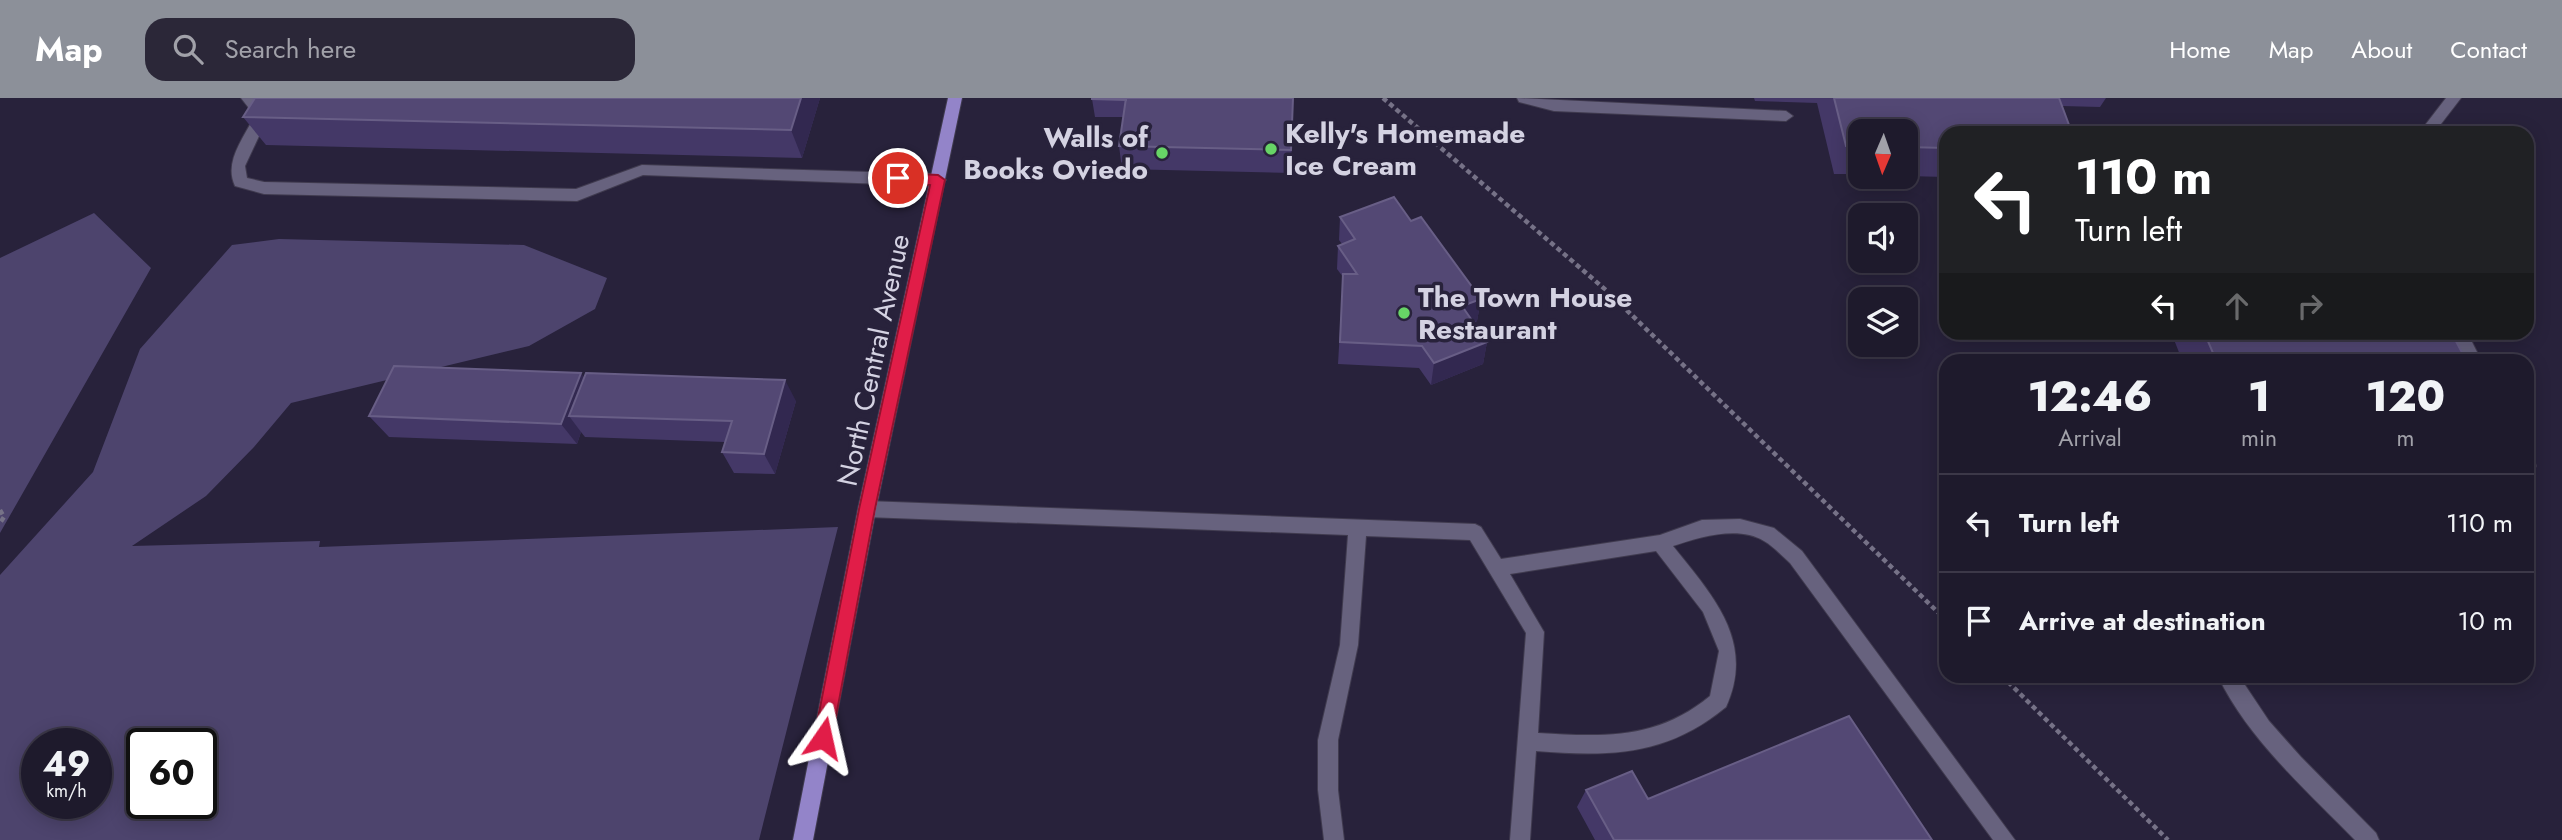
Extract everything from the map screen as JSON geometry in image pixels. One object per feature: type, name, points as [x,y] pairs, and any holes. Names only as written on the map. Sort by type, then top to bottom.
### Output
[{"type":"main road","name":"North Central Avenue","points":[[803,840],[867,509],[955,98]]},
{"type":"street","points":[[248,98],[259,111],[260,119],[237,166],[240,182],[264,188],[577,195],[642,170],[938,180]]},
{"type":"street","points":[[1524,98],[1554,106],[1786,116]]},
{"type":"street","points":[[2432,126],[2454,98]]},
{"type":"street","points":[[867,509],[1475,532],[1535,632],[1520,840]]},
{"type":"street","points":[[1496,568],[1660,542],[1702,528],[1740,527],[1768,533],[1796,557],[2005,840]]},
{"type":"street","points":[[1334,840],[1326,774],[1328,741],[1332,709],[1348,653],[1355,603],[1354,560],[1358,528]]},
{"type":"street","points":[[1527,741],[1593,746],[1645,739],[1688,724],[1719,701],[1728,651],[1710,607],[1660,542]]},
{"type":"street","points":[[2233,683],[2262,727],[2294,764],[2369,840]]},
{"type":"path","points":[[1383,98],[1607,291],[1939,613]]},
{"type":"path","points":[[0,510],[4,517],[0,523]]},
{"type":"path","points":[[2009,683],[2168,840]]},
{"type":"shaded area","points":[[94,213],[151,268],[0,533],[0,258]]},
{"type":"shaded area","points":[[279,239],[524,245],[607,278],[595,309],[529,346],[291,403],[254,447],[206,496],[132,546],[320,541],[319,547],[838,527],[759,840],[0,840],[0,575],[93,472],[140,349],[232,245]]},
{"type":"building","points":[[255,98],[801,98],[791,130],[243,117]]},
{"type":"building","points":[[1126,98],[1126,100],[1092,99]]},
{"type":"building","points":[[1126,98],[1293,98],[1291,150],[1119,146]]},
{"type":"building","points":[[1834,98],[2059,98],[2069,126],[1939,126],[1939,148],[1918,147],[1918,119],[1848,119],[1848,146]]},
{"type":"building","points":[[1394,197],[1411,221],[1421,217],[1481,299],[1462,306],[1487,342],[1434,363],[1422,346],[1340,342],[1343,274],[1357,274],[1338,246],[1355,239],[1340,217]]},
{"type":"building","points":[[2207,340],[2455,340],[2463,354],[2213,354]]},
{"type":"building","points":[[394,366],[581,373],[561,424],[369,416]]},
{"type":"building","points":[[586,373],[785,380],[764,454],[722,452],[732,421],[569,416]]},
{"type":"building","points":[[1849,716],[1932,840],[1614,840],[1586,790],[1632,771],[1648,799]]},
{"type":"place","name":"Kelly's Homemade Ice Cream","points":[[1271,149]]},
{"type":"place","name":"Walls of Books Oviedo","points":[[1162,153]]},
{"type":"place","name":"The Town House Restaurant","points":[[1404,313]]},
{"type":"route","points":[[823,738],[867,509],[938,180],[898,178]]}]
